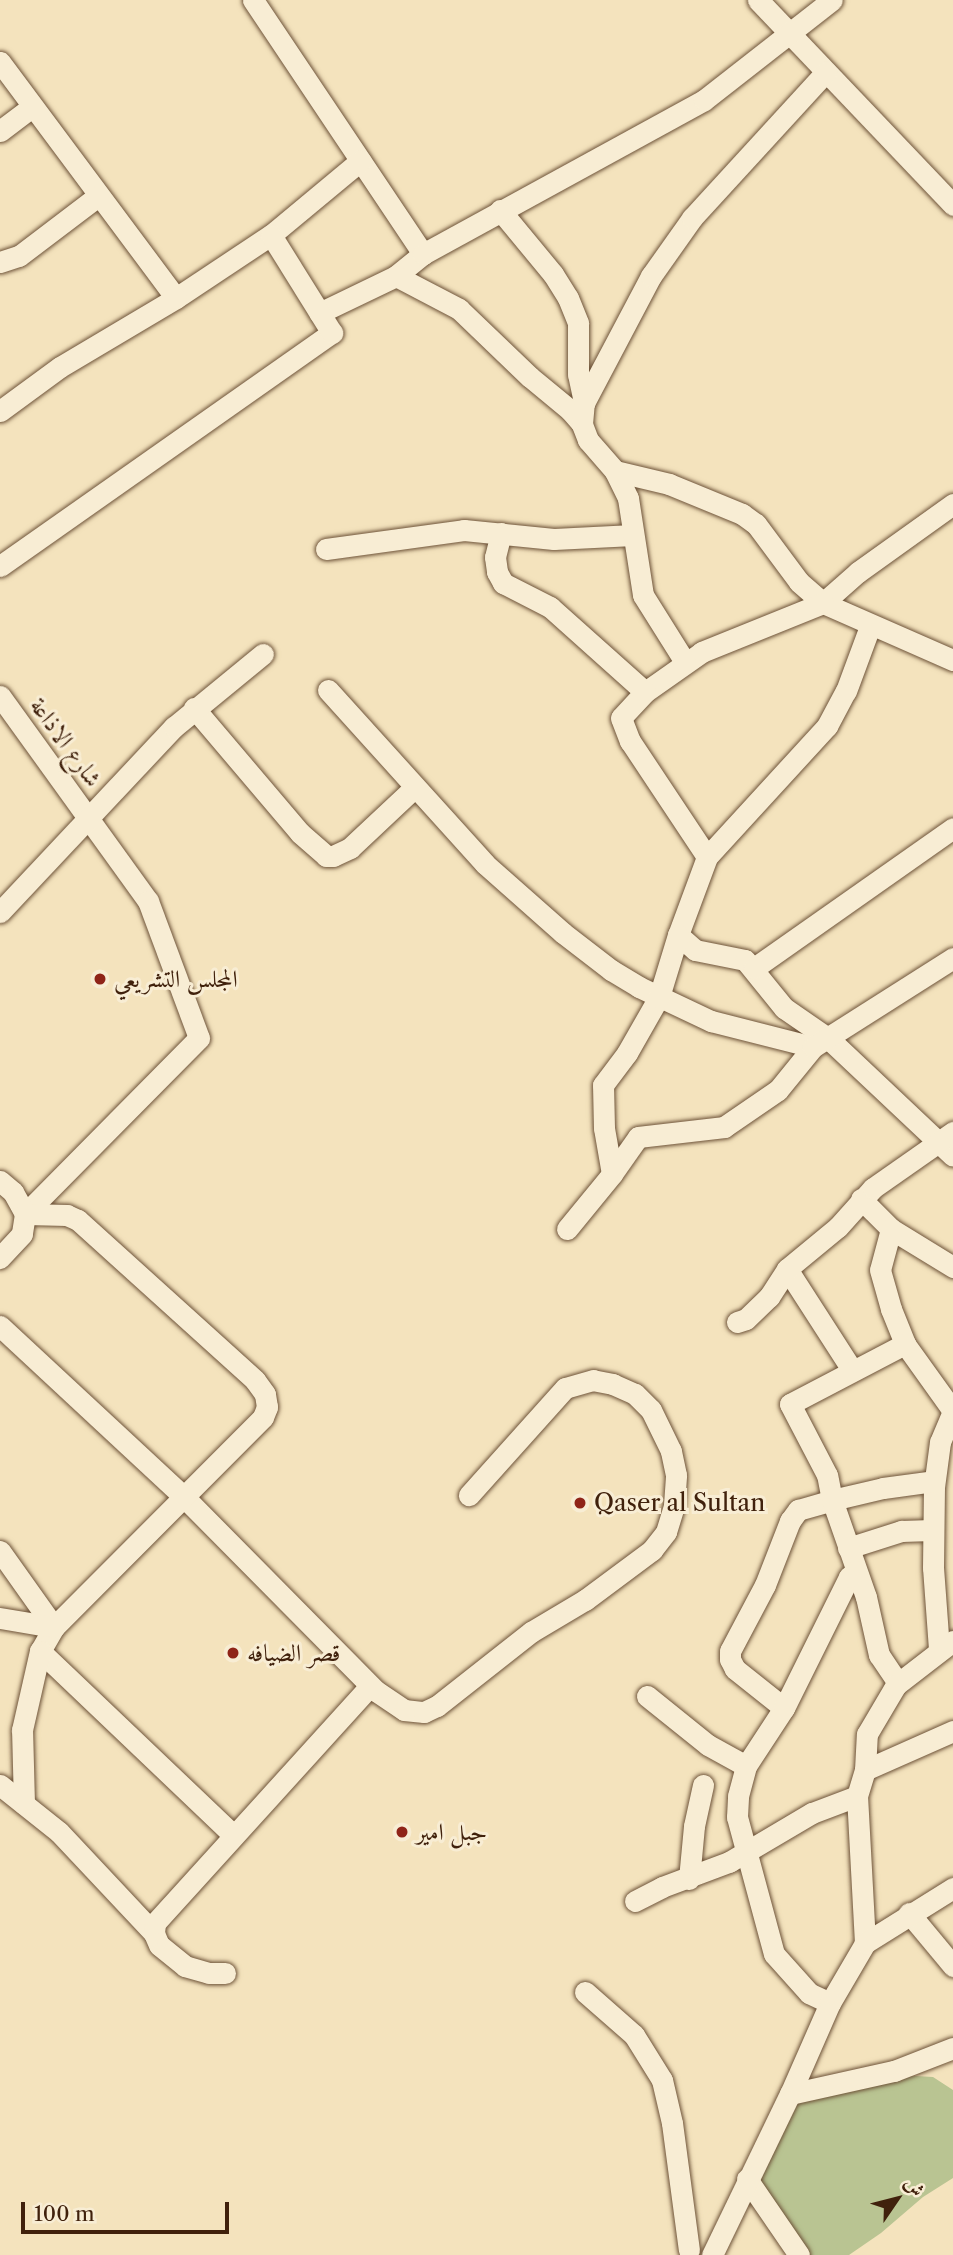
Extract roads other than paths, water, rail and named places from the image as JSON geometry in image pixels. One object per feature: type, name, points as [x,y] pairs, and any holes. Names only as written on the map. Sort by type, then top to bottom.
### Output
[{"type":"street","points":[[253,0],[424,254]]},
{"type":"street","points":[[758,0],[953,205]]},
{"type":"street","points":[[319,313],[396,276],[424,254],[500,210],[704,100],[832,0]]},
{"type":"street","points":[[0,62],[176,298]]},
{"type":"street","points":[[583,414],[651,276],[692,218],[826,72]]},
{"type":"street","points":[[0,131],[32,107]]},
{"type":"street","points":[[0,411],[60,367],[176,298],[271,236],[360,161]]},
{"type":"street","points":[[0,262],[19,256],[98,196]]},
{"type":"street","points":[[500,210],[554,274],[579,323],[578,374],[587,440],[615,471],[628,498],[643,595],[685,662]]},
{"type":"street","points":[[0,566],[332,333],[271,236]]},
{"type":"street","points":[[396,276],[459,309],[530,377],[570,410],[583,414]]},
{"type":"street","points":[[615,471],[669,484],[742,514],[756,524],[799,582],[823,603],[870,626],[953,660]]},
{"type":"street","points":[[707,857],[625,732],[621,718],[645,692],[685,662],[723,643],[823,603],[858,572],[953,504]]},
{"type":"street","points":[[326,550],[464,530],[554,539],[633,535]]},
{"type":"street","points":[[501,533],[495,557],[496,572],[503,583],[550,607],[645,692]]},
{"type":"street","points":[[612,1174],[604,1128],[603,1085],[659,998],[678,935],[707,857],[827,726],[846,691],[870,626]]},
{"type":"street","points":[[1,910],[194,708],[263,654]]},
{"type":"street","points":[[328,690],[485,864],[545,918],[611,970],[659,998],[711,1021],[821,1043]]},
{"type":"street","name":"شارع الاذاعة","points":[[0,696],[148,901],[199,1038],[25,1214]]},
{"type":"street","points":[[194,708],[300,833],[326,856],[333,856],[351,848],[415,787]]},
{"type":"street","points":[[754,968],[953,828]]},
{"type":"street","points":[[678,935],[695,950],[745,960],[784,1007],[821,1043],[948,1144],[861,1199],[838,1227],[787,1269],[769,1297],[746,1319],[737,1322]]},
{"type":"street","points":[[567,1229],[638,1137],[724,1127],[778,1090],[821,1043],[953,958]]},
{"type":"street","points":[[0,1181],[13,1192],[25,1214],[22,1234],[0,1258]]},
{"type":"street","points":[[861,1199],[891,1229],[953,1267]]},
{"type":"street","points":[[24,1804],[22,1730],[40,1651],[54,1627],[263,1417],[267,1406],[265,1394],[255,1380],[78,1220],[67,1215],[25,1214]]},
{"type":"street","points":[[865,1943],[857,1796],[865,1770],[867,1734],[896,1685],[915,1673],[946,1645],[932,1530],[934,1480],[940,1442],[953,1411],[905,1344],[880,1270],[891,1229]]},
{"type":"street","points":[[787,1269],[852,1370]]},
{"type":"street","points":[[0,1326],[184,1497],[370,1686],[404,1710],[424,1712],[437,1706],[501,1654],[585,1600],[652,1550],[666,1532],[674,1505],[676,1475],[671,1451],[650,1410],[635,1394],[613,1384],[593,1380],[565,1388],[469,1494]]},
{"type":"street","points":[[896,1685],[896,1680],[879,1655],[866,1597],[819,1456],[790,1404],[819,1392],[852,1370],[905,1344]]},
{"type":"street","points":[[784,1707],[735,1669],[730,1659],[730,1651],[765,1585],[790,1521],[798,1510],[832,1500],[934,1480]]},
{"type":"street","points":[[848,1548],[901,1531],[932,1530]]},
{"type":"street","points":[[0,1551],[54,1627]]},
{"type":"street","points":[[830,2003],[809,1993],[774,1954],[737,1817],[740,1786],[747,1766],[784,1707],[849,1577],[856,1572]]},
{"type":"street","points":[[0,1618],[54,1627]]},
{"type":"street","points":[[40,1651],[233,1835]]},
{"type":"street","points":[[153,1933],[153,1927],[163,1912],[370,1686]]},
{"type":"street","points":[[647,1696],[708,1745],[747,1766]]},
{"type":"street","points":[[865,1770],[953,1731]]},
{"type":"street","points":[[0,1785],[77,1850],[153,1933],[159,1945],[185,1966],[209,1973],[225,1973]]},
{"type":"street","points":[[689,1878],[694,1826],[703,1785]]},
{"type":"street","points":[[635,1901],[662,1887],[746,1853],[812,1812],[857,1796]]},
{"type":"street","points":[[712,2255],[790,2094],[830,2003],[865,1943],[909,1913],[953,1888]]},
{"type":"street","points":[[909,1913],[953,1966]]},
{"type":"street","points":[[584,1992],[634,2035],[662,2080],[672,2123],[685,2253],[722,2235]]},
{"type":"street","points":[[790,2094],[894,2071],[953,2048]]},
{"type":"street","points":[[747,2179],[799,2255]]},
{"type":"place","name":"المجلس التشريعي","points":[[100,979]]},
{"type":"place","name":"Qaser al Sultan","points":[[580,1503]]},
{"type":"place","name":"قصر الضيافه","points":[[233,1653]]},
{"type":"place","name":"جبل امير","points":[[402,1832]]}]
